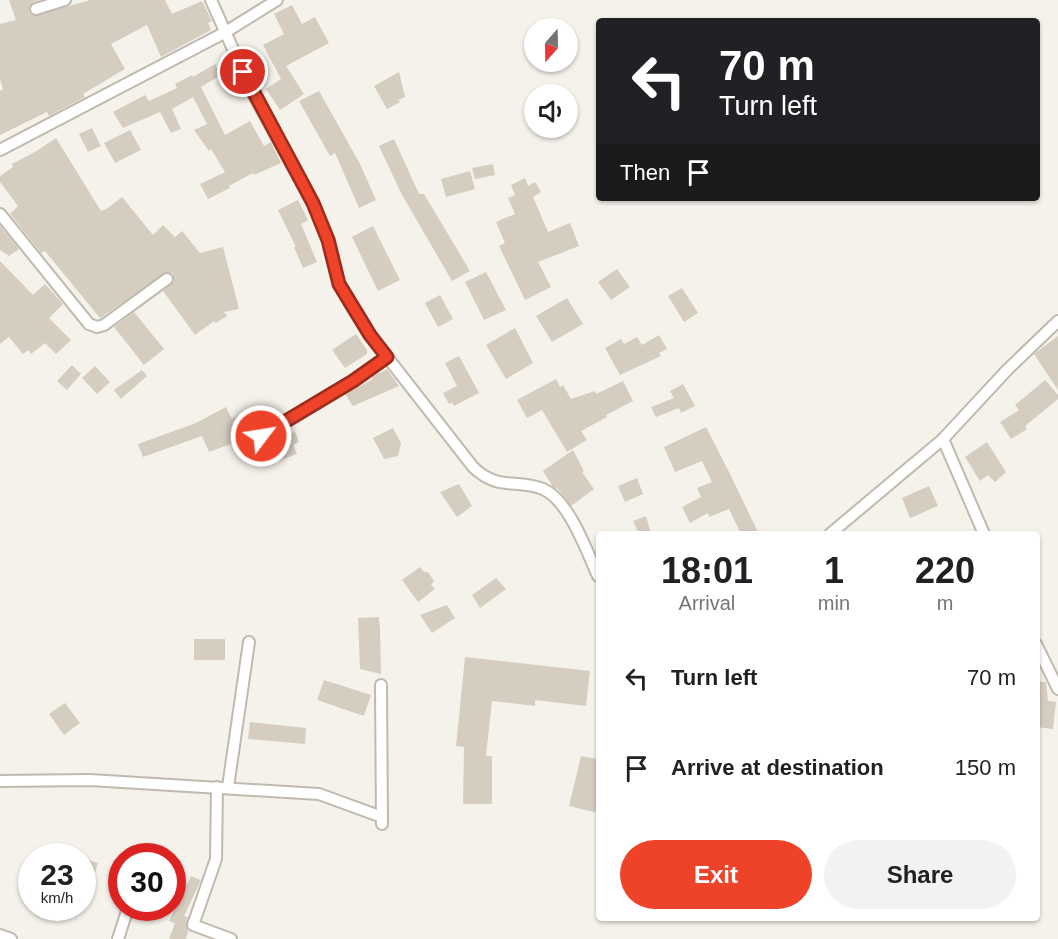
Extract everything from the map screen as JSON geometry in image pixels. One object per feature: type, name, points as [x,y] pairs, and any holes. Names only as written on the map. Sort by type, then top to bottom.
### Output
[{"type":"street","points":[[36,9],[65,0]]},
{"type":"street","points":[[211,0],[252,92],[313,203],[328,240],[339,284],[364,326],[466,458],[485,478],[544,489],[556,498],[570,518],[596,572]]},
{"type":"street","points":[[0,150],[224,33],[277,0]]},
{"type":"street","points":[[0,214],[89,324],[97,327],[104,326],[167,279]]},
{"type":"street","points":[[834,531],[943,439],[1008,369],[1058,321]]},
{"type":"street","points":[[261,436],[353,381],[387,357]]},
{"type":"street","points":[[943,439],[983,531]]},
{"type":"street","points":[[231,939],[193,925],[216,859],[222,787],[249,642]]},
{"type":"street","points":[[1040,652],[1058,689]]},
{"type":"street","points":[[0,781],[90,780],[320,794],[382,820],[381,685]]},
{"type":"street","points":[[118,939],[124,921]]},
{"type":"street","points":[[0,934],[11,939]]},
{"type":"building","points":[[9,0],[40,0],[33,2],[29,7],[29,12],[35,16],[90,0],[165,0],[172,14],[202,1],[212,21],[208,23],[211,30],[161,57],[147,25],[111,44],[125,69],[83,94],[85,97],[49,116],[47,112],[0,135],[0,91],[3,89],[0,80],[0,24],[16,20]]},
{"type":"building","points":[[292,5],[302,24],[315,17],[329,43],[286,66],[304,94],[280,110],[266,89],[281,79],[263,45],[284,34],[274,14]]},
{"type":"building","points":[[215,64],[221,75],[201,87],[225,135],[250,121],[264,146],[271,142],[281,163],[254,175],[253,173],[208,199],[200,184],[225,172],[211,149],[209,151],[194,130],[207,124],[193,97],[172,109],[181,129],[171,133],[160,112],[123,128],[113,112],[145,95],[149,101],[177,88],[175,84]]},
{"type":"building","points":[[399,72],[405,97],[387,109],[374,86]]},
{"type":"building","points":[[319,91],[360,164],[376,200],[359,208],[335,153],[330,156],[299,101]]},
{"type":"building","points":[[92,128],[101,146],[88,152],[79,134]]},
{"type":"building","points":[[130,130],[141,150],[115,163],[104,143]]},
{"type":"building","points":[[56,138],[101,211],[122,197],[153,235],[163,225],[175,237],[182,231],[200,253],[223,247],[239,309],[224,312],[227,316],[216,323],[214,321],[195,335],[163,291],[174,281],[173,274],[167,272],[100,318],[45,251],[41,253],[10,214],[18,206],[0,182],[0,176],[13,167],[12,164]]},
{"type":"building","points":[[394,139],[419,194],[424,194],[470,271],[452,281],[401,193],[379,146]]},
{"type":"building","points":[[493,164],[495,175],[475,179],[472,168]]},
{"type":"building","points":[[470,171],[475,189],[446,197],[441,179]]},
{"type":"building","points":[[525,178],[528,186],[535,182],[541,192],[533,197],[548,232],[570,223],[579,246],[538,262],[551,287],[525,300],[499,246],[505,243],[496,222],[515,214],[508,198],[515,195],[511,185]]},
{"type":"building","points":[[298,200],[308,220],[301,224],[317,262],[303,268],[294,247],[296,247],[278,210]]},
{"type":"building","points":[[0,226],[19,249],[9,256],[0,250]]},
{"type":"building","points":[[373,226],[400,280],[378,291],[352,237]]},
{"type":"building","points":[[0,261],[33,295],[45,284],[63,304],[49,318],[71,340],[56,354],[45,343],[31,354],[28,350],[23,354],[9,337],[0,344]]},
{"type":"building","points":[[617,269],[630,287],[611,300],[598,282]]},
{"type":"building","points":[[486,272],[506,310],[484,320],[465,282]]},
{"type":"building","points":[[682,288],[698,313],[684,322],[668,296]]},
{"type":"building","points":[[440,295],[453,319],[438,327],[425,303]]},
{"type":"building","points":[[567,298],[583,324],[552,342],[536,316]]},
{"type":"building","points":[[134,312],[164,349],[144,365],[114,327]]},
{"type":"building","points":[[515,328],[533,363],[506,379],[486,345]]},
{"type":"building","points":[[356,334],[367,350],[367,354],[345,368],[332,350]]},
{"type":"building","points":[[659,335],[667,349],[659,353],[661,356],[620,375],[605,348],[621,339],[624,344],[637,337],[642,345]]},
{"type":"building","points":[[1058,336],[1058,390],[1034,354]]},
{"type":"building","points":[[459,356],[479,393],[454,406],[452,402],[449,404],[443,393],[457,386],[445,363]]},
{"type":"building","points":[[72,365],[81,374],[67,390],[57,381]]},
{"type":"building","points":[[95,366],[110,382],[97,394],[82,378]]},
{"type":"building","points":[[387,369],[399,386],[353,406],[345,394]]},
{"type":"building","points":[[142,370],[147,376],[121,399],[114,390]]},
{"type":"building","points":[[556,379],[560,387],[563,385],[571,399],[595,391],[596,394],[623,381],[633,401],[581,431],[587,440],[567,452],[542,410],[527,418],[517,400]]},
{"type":"building","points":[[1045,380],[1058,395],[1058,399],[1025,426],[1027,429],[1011,439],[1000,422],[1019,410],[1015,405]]},
{"type":"building","points":[[683,384],[695,406],[681,413],[679,408],[656,417],[651,407],[674,398],[670,391]]},
{"type":"building","points":[[226,407],[232,419],[238,415],[247,438],[209,452],[202,436],[143,457],[138,444],[196,423]]},
{"type":"building","points":[[706,427],[758,531],[740,531],[729,509],[709,517],[708,513],[690,523],[682,507],[701,497],[697,488],[712,482],[702,461],[675,472],[664,447]]},
{"type":"building","points":[[393,428],[401,443],[398,456],[384,459],[373,438]]},
{"type":"building","points":[[289,429],[291,434],[295,432],[299,442],[293,445],[297,454],[278,461],[270,439]]},
{"type":"building","points":[[987,442],[1006,472],[995,482],[988,475],[980,481],[965,457]]},
{"type":"building","points":[[573,450],[584,471],[582,472],[594,489],[571,506],[558,489],[553,487],[543,471]]},
{"type":"building","points":[[637,478],[643,494],[625,502],[618,486]]},
{"type":"building","points":[[459,484],[472,506],[457,517],[440,492]]},
{"type":"building","points":[[929,486],[938,506],[910,518],[902,498]]},
{"type":"building","points":[[646,516],[650,531],[638,531],[633,521]]},
{"type":"building","points":[[420,567],[424,572],[428,572],[434,581],[431,585],[435,589],[418,602],[402,580]]},
{"type":"building","points":[[496,578],[506,589],[480,608],[472,595]]},
{"type":"building","points":[[447,605],[455,618],[432,633],[420,615]]},
{"type":"building","points":[[379,617],[381,674],[360,669],[358,618]]},
{"type":"building","points":[[194,639],[225,639],[225,660],[194,660]]},
{"type":"building","points":[[465,657],[590,671],[586,706],[535,700],[535,706],[492,701],[486,756],[492,756],[492,804],[463,804],[464,747],[456,746]]},
{"type":"building","points":[[324,680],[371,695],[364,716],[317,700]]},
{"type":"building","points":[[1040,682],[1046,682],[1048,701],[1056,702],[1053,729],[1040,727]]},
{"type":"building","points":[[65,703],[80,723],[64,735],[49,714]]},
{"type":"building","points":[[250,722],[306,728],[305,744],[248,739]]},
{"type":"building","points":[[581,756],[596,759],[596,813],[569,806]]},
{"type":"building","points":[[191,876],[201,880],[186,912],[186,886]]},
{"type":"building","points":[[186,916],[188,917],[186,939],[169,939],[175,923],[169,921],[186,921]]},
{"type":"route","points":[[243,72],[313,203],[328,240],[339,284],[370,335],[387,357],[353,381],[261,436]]}]
